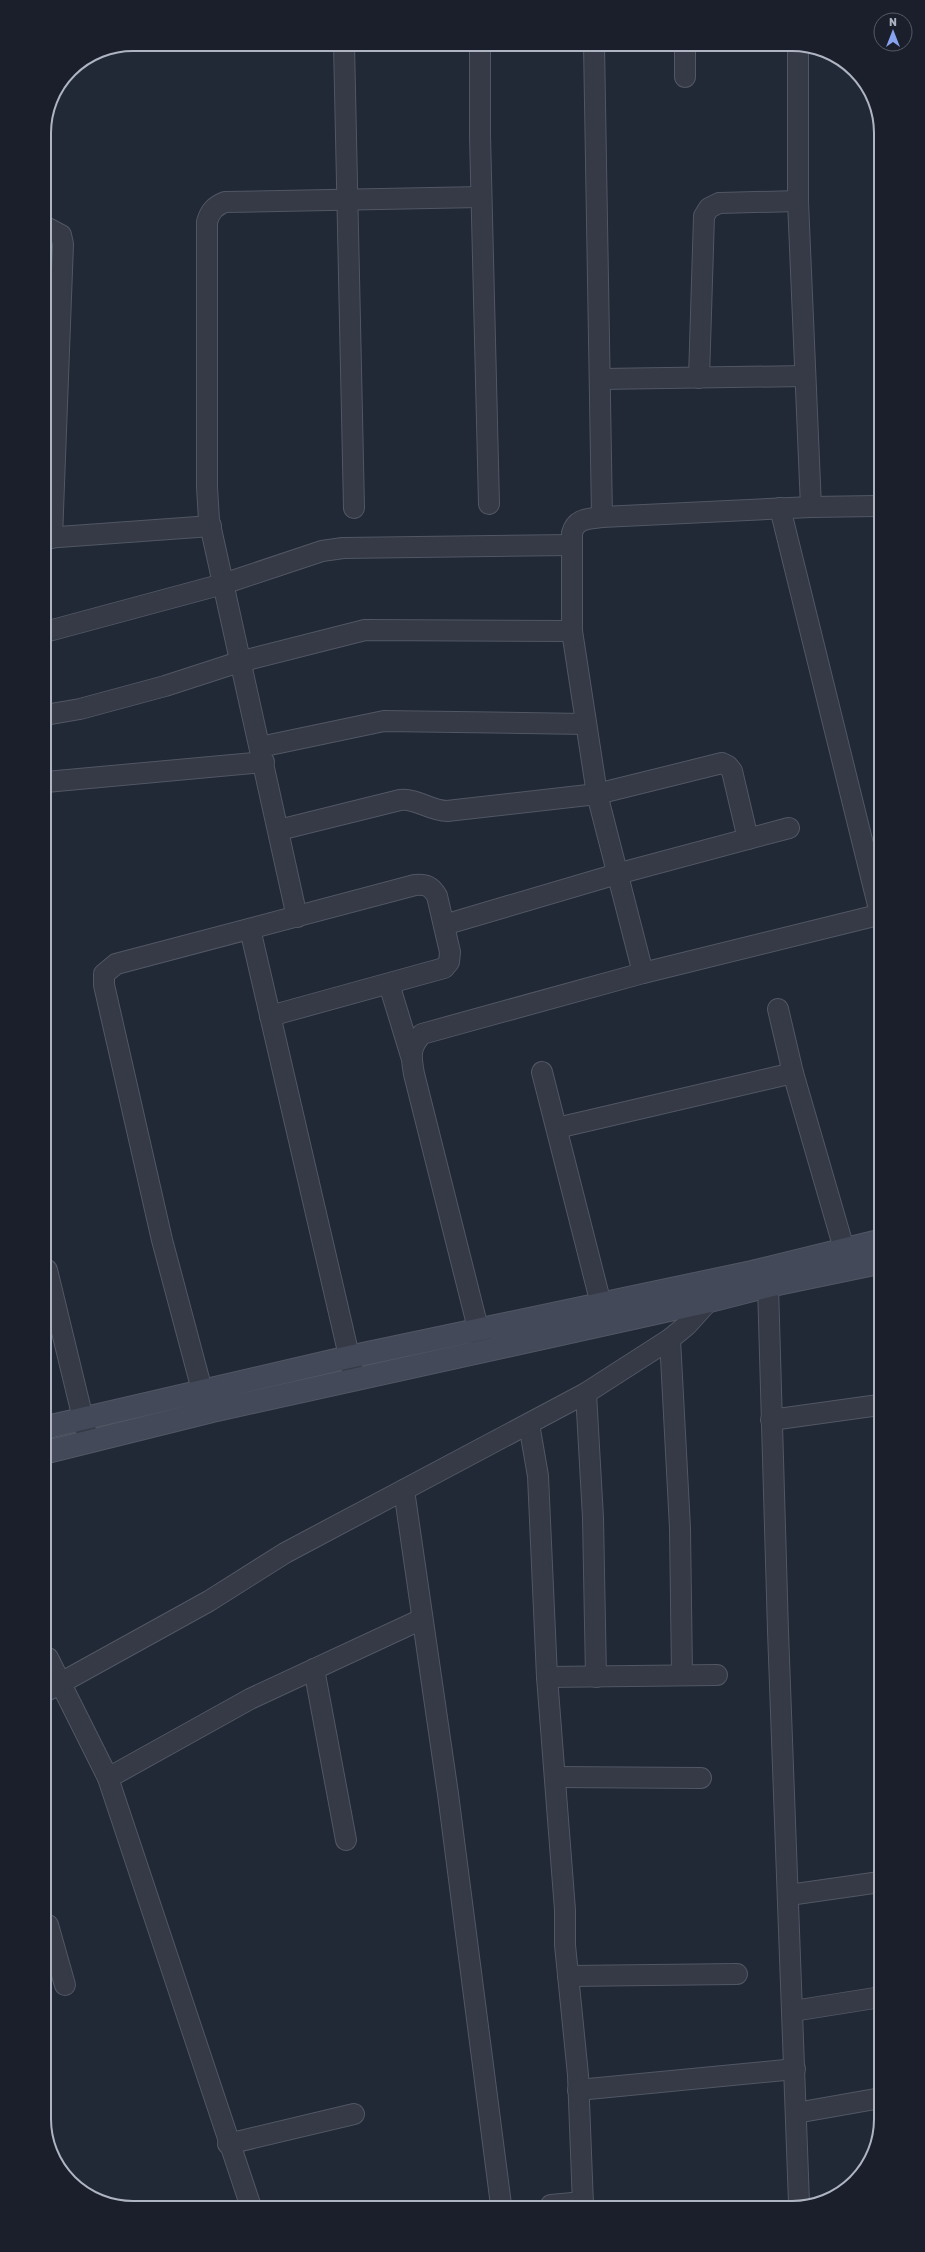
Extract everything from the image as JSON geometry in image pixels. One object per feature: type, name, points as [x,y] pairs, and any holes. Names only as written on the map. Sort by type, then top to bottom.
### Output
[{"type":"main road","points":[[51,1451],[354,1379],[601,1304],[723,1278],[874,1242]]},
{"type":"main road","points":[[51,1426],[349,1357],[481,1341],[710,1301],[768,1286],[874,1264]]},
{"type":"street","points":[[344,51],[354,508]]},
{"type":"street","points":[[480,51],[481,198],[489,504]]},
{"type":"street","points":[[594,51],[601,379],[602,517]]},
{"type":"street","points":[[684,76],[685,51]]},
{"type":"street","points":[[798,51],[798,201],[810,507]]},
{"type":"street","points":[[297,917],[262,754],[239,662],[211,526],[207,487],[207,222],[209,213],[216,206],[225,202],[481,198]]},
{"type":"street","points":[[699,378],[704,216],[710,208],[719,203],[798,201]]},
{"type":"street","points":[[51,230],[61,235],[64,244],[51,499]]},
{"type":"street","points":[[601,379],[805,376]]},
{"type":"street","points":[[643,973],[597,794],[586,724],[572,631],[572,544],[574,525],[581,519],[602,517],[780,508],[874,506]]},
{"type":"street","points":[[780,508],[874,889]]},
{"type":"street","points":[[51,538],[211,526]]},
{"type":"street","points":[[51,630],[223,584],[289,564],[306,556],[343,548],[572,544]]},
{"type":"street","points":[[51,714],[87,707],[165,686],[239,662],[365,630],[572,631]]},
{"type":"street","points":[[51,781],[262,754],[384,721],[586,724]]},
{"type":"street","points":[[279,830],[404,799],[415,800],[436,810],[447,811],[597,794],[715,763],[722,763],[728,766],[732,771],[748,839]]},
{"type":"street","points":[[444,924],[617,874],[789,828]]},
{"type":"street","points":[[202,1390],[162,1240],[104,986],[104,974],[116,964],[424,884],[432,888],[437,896],[450,952],[450,962],[444,968],[270,1016]]},
{"type":"street","points":[[411,1056],[414,1043],[422,1034],[643,973],[874,916]]},
{"type":"street","points":[[250,929],[354,1379]]},
{"type":"street","points":[[389,984],[411,1056],[414,1074],[481,1341]]},
{"type":"street","points":[[778,1009],[793,1072],[850,1269]]},
{"type":"street","points":[[542,1072],[601,1304]]},
{"type":"street","points":[[557,1128],[793,1072]]},
{"type":"street","points":[[53,1687],[209,1602],[285,1553],[529,1424],[586,1392],[670,1339],[688,1325],[710,1301],[723,1278]]},
{"type":"street","points":[[51,1286],[84,1418],[88,1441]]},
{"type":"street","points":[[768,1286],[771,1420],[799,2200]]},
{"type":"street","points":[[670,1339],[680,1528],[682,1675]]},
{"type":"street","points":[[586,1392],[593,1518],[596,1677]]},
{"type":"street","points":[[771,1420],[874,1406]]},
{"type":"street","points":[[529,1424],[536,1452],[538,1476],[547,1677],[556,1777],[568,1976],[578,2090],[583,2201]]},
{"type":"street","points":[[404,1490],[448,1794],[500,2201]]},
{"type":"street","points":[[108,1778],[250,1699],[422,1619]]},
{"type":"street","points":[[314,1669],[346,1840]]},
{"type":"street","points":[[51,1675],[53,1687],[108,1778],[228,2144],[249,2201]]},
{"type":"street","points":[[547,1677],[717,1675]]},
{"type":"street","points":[[556,1777],[701,1778]]},
{"type":"street","points":[[788,1895],[874,1883]]},
{"type":"street","points":[[51,1936],[65,1985]]},
{"type":"street","points":[[568,1976],[736,1974]]},
{"type":"street","points":[[793,2011],[874,1998]]},
{"type":"street","points":[[578,2090],[795,2068]]},
{"type":"street","points":[[796,2113],[874,2099]]},
{"type":"street","points":[[228,2144],[354,2114]]}]
